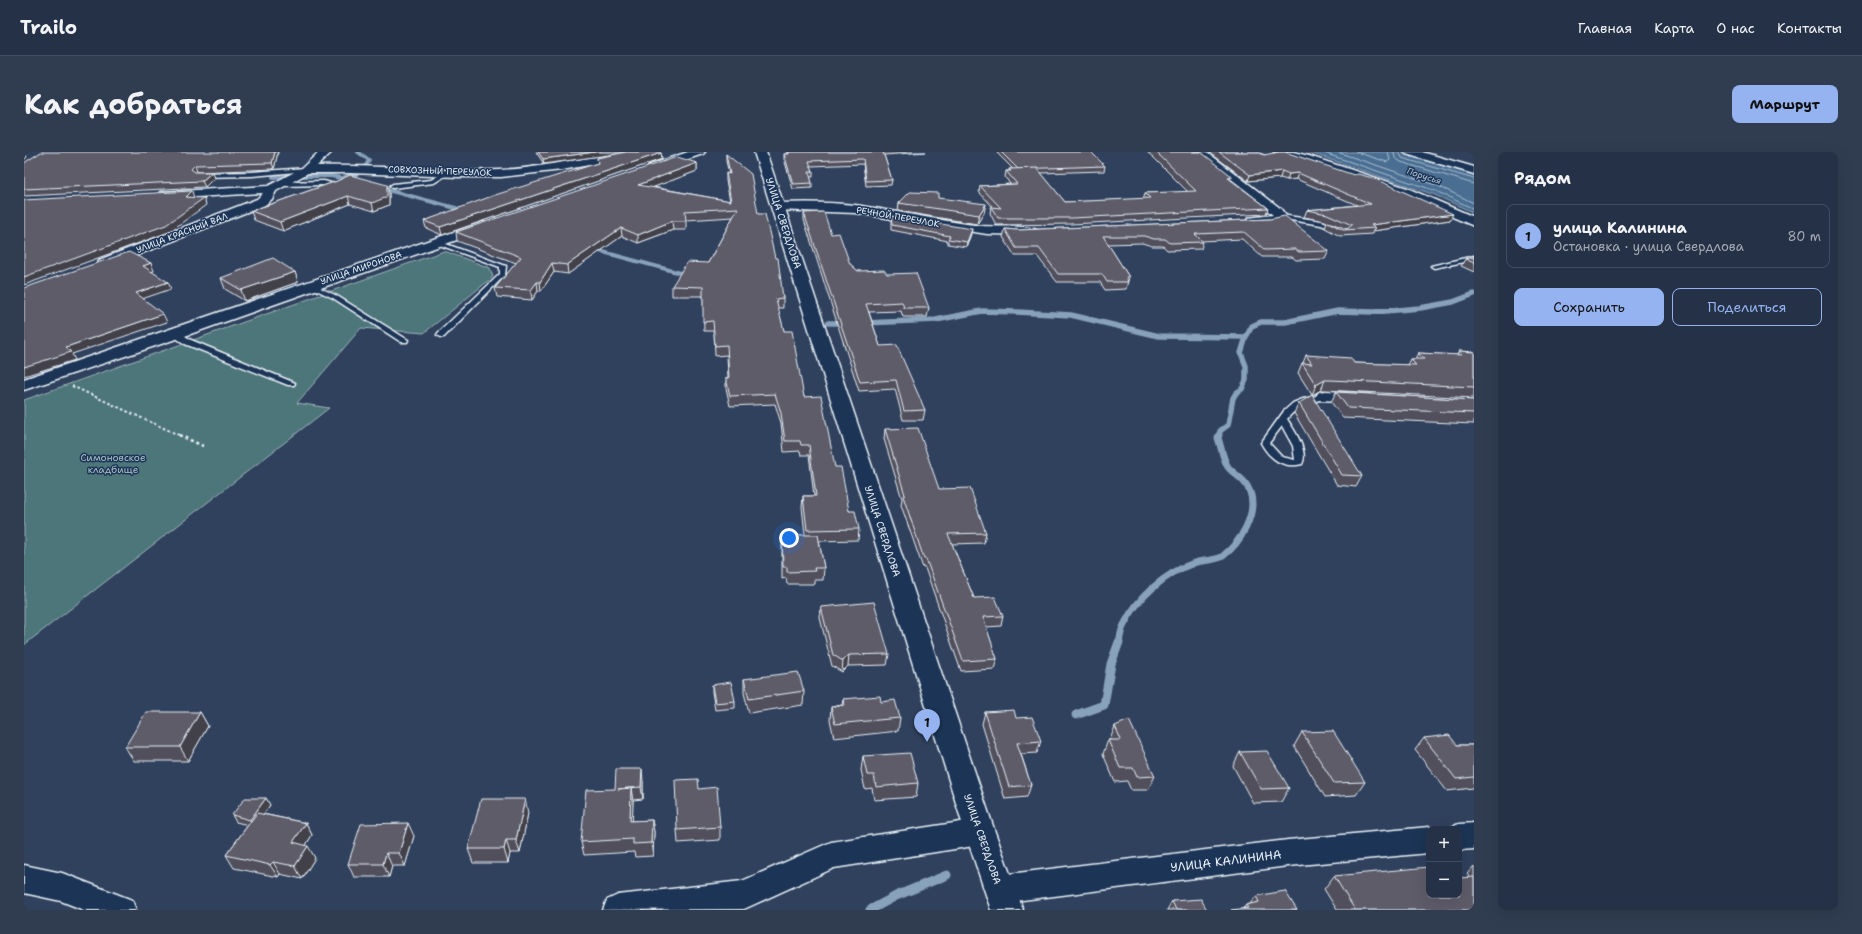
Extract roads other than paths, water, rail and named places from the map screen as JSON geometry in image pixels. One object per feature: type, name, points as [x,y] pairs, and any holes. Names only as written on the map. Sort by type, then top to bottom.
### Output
[{"type":"street","name":"УЛИЦА КРАСНЫЙ ВАЛ","points":[[91,268],[249,207],[268,196],[277,186],[306,170],[326,152]]},
{"type":"street","name":"СОВХОЗНЫЙ ПЕРЕУЛОК","points":[[306,170],[357,168],[494,174],[567,165],[644,152]]},
{"type":"street","points":[[639,172],[699,152]]},
{"type":"street","name":"УЛИЦА СВЕРДЛОВА","points":[[760,152],[980,832],[1004,900]]},
{"type":"street","points":[[1200,152],[1270,206],[1281,217],[1276,219],[1238,222]]},
{"type":"street","points":[[1280,152],[1391,186],[1443,207],[1474,222]]},
{"type":"street","points":[[1410,152],[1474,171]]},
{"type":"street","points":[[148,196],[277,186]]},
{"type":"street","name":"РЕЧНОЙ ПЕРЕУЛОК","points":[[779,207],[815,206],[853,209],[972,229],[1017,232],[1044,230]]},
{"type":"street","name":"УЛИЦА МИРОНОВА","points":[[24,385],[176,334],[496,221]]},
{"type":"street","points":[[1325,396],[1375,397]]},
{"type":"street","points":[[618,910],[741,903],[830,855],[980,832]]},
{"type":"street","points":[[1462,837],[1474,836]]},
{"type":"street","name":"УЛИЦА КАЛИНИНА","points":[[1004,900],[1288,853],[1426,840]]},
{"type":"street","points":[[24,879],[62,887],[120,910]]},
{"type":"lane","points":[[198,175],[259,174],[306,170]]},
{"type":"lane","points":[[393,186],[432,182],[447,173]]},
{"type":"lane","points":[[277,186],[324,183],[338,186]]},
{"type":"lane","points":[[1281,217],[1322,223],[1344,232]]},
{"type":"lane","points":[[436,242],[503,266],[503,274],[441,335]]},
{"type":"lane","points":[[1434,266],[1474,258]]},
{"type":"lane","points":[[312,286],[334,296],[404,340]]},
{"type":"lane","points":[[176,334],[188,342],[292,383]]},
{"type":"lane","points":[[1282,419],[1299,451],[1300,462],[1291,463],[1280,460],[1271,453],[1265,443],[1282,419],[1291,407],[1298,403],[1325,396]]},
{"type":"water","name":"Порусья","points":[[1308,152],[1397,152],[1474,175],[1474,213],[1435,195]]},
{"type":"waterway","points":[[358,152],[369,160],[366,166]]},
{"type":"waterway","points":[[343,178],[359,173],[362,169]]},
{"type":"waterway","points":[[273,177],[292,176]]},
{"type":"waterway","points":[[300,176],[331,176],[351,180]]},
{"type":"waterway","points":[[380,188],[467,211]]},
{"type":"waterway","points":[[592,249],[688,275]]},
{"type":"waterway","points":[[1246,337],[1252,326],[1261,322],[1285,322],[1338,311],[1374,312],[1420,308],[1453,302],[1474,294]]},
{"type":"waterway","points":[[864,323],[936,320],[982,311],[1017,312],[1071,315],[1159,336],[1246,337]]},
{"type":"waterway","points":[[828,323],[846,323]]},
{"type":"waterway","points":[[1219,436],[1220,431],[1228,425],[1233,398],[1236,393],[1242,389],[1246,380],[1246,366],[1241,353],[1246,337]]},
{"type":"waterway","points":[[1119,643],[1122,629],[1136,605],[1144,596],[1163,580],[1183,567],[1197,562],[1217,559],[1223,556],[1236,544],[1246,527],[1252,509],[1250,492],[1245,483],[1230,470],[1226,464],[1218,438],[1219,435]]},
{"type":"waterway","points":[[1076,715],[1104,705],[1111,664],[1119,642]]},
{"type":"waterway","points":[[870,910],[896,896],[947,875]]},
{"type":"place","name":"улица Калинина","points":[[927,742]]},
{"type":"park label","name":"Симоновское кладбище","points":[[113,462]]}]
